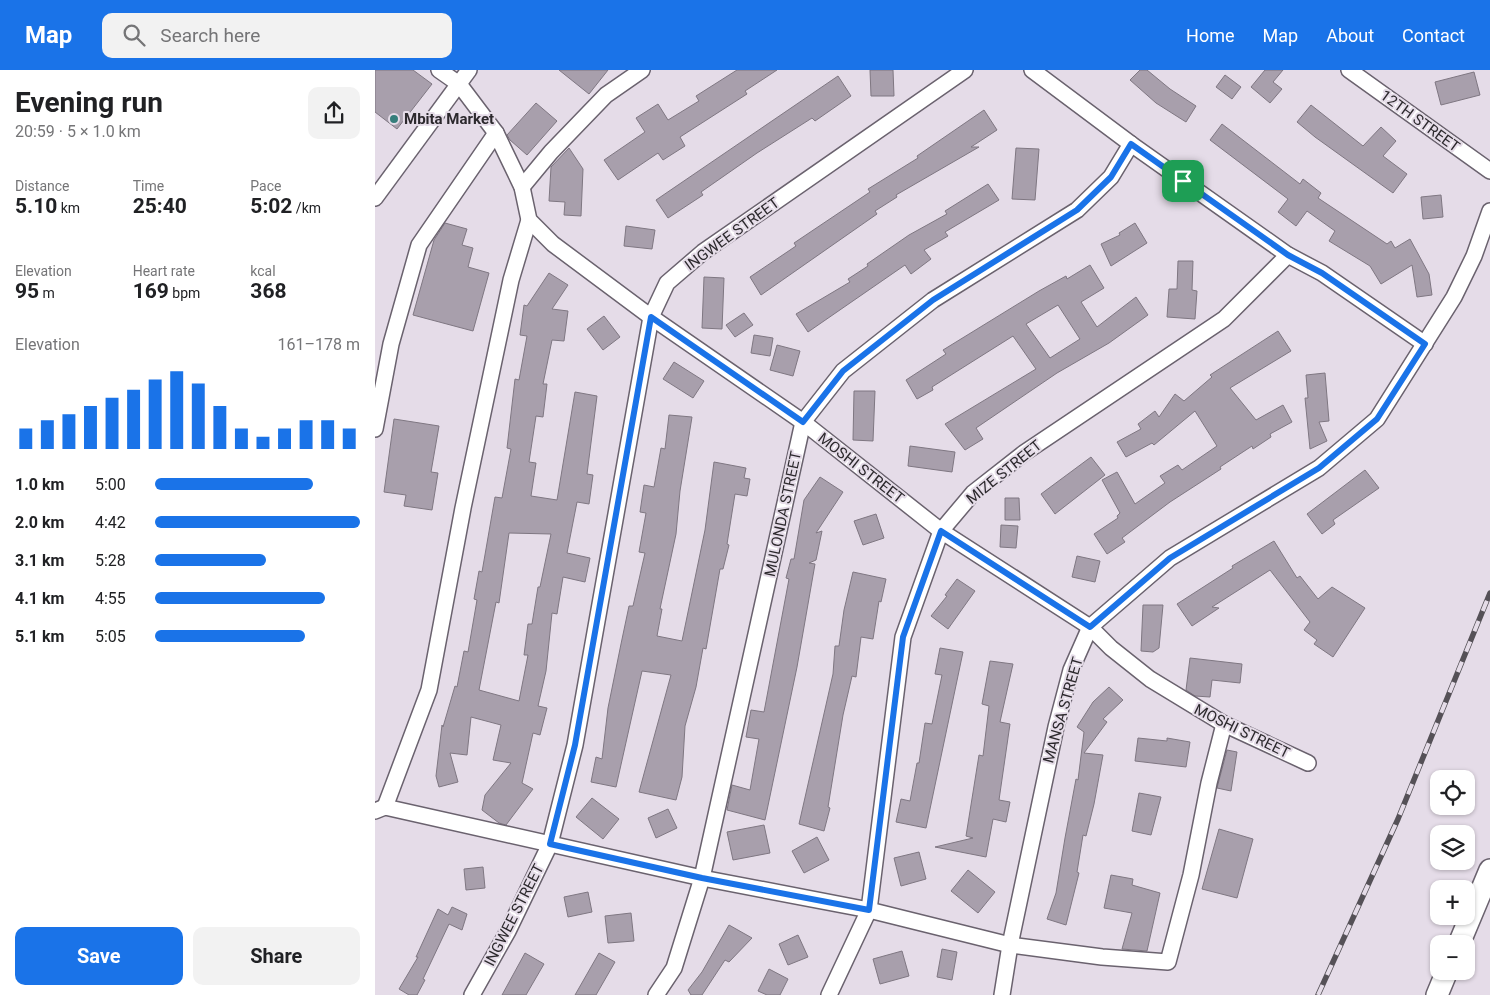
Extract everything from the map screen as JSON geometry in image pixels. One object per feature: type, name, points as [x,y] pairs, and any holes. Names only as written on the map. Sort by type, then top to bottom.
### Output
[{"type":"street","points":[[439,70],[459,84],[496,133],[521,188],[529,220],[511,280],[463,508],[429,690],[380,809],[702,878],[869,910],[1010,945],[1102,957],[1168,962],[1191,875],[1209,783],[1224,724]]},
{"type":"street","points":[[375,198],[469,70]]},
{"type":"street","points":[[521,188],[551,152],[606,95],[642,70]]},
{"type":"street","name":"INGWEE STREET","points":[[472,995],[508,931],[550,844],[575,745],[651,317],[667,283],[703,252],[965,70]]},
{"type":"street","name":"12TH STREET","points":[[1349,70],[1490,172]]},
{"type":"street","points":[[1040,72],[1131,144],[1288,255],[1322,273],[1425,344]]},
{"type":"street","points":[[375,430],[391,344],[419,245],[496,133]]},
{"type":"street","name":"MULONDA STREET","points":[[656,995],[674,968],[702,878],[803,422],[843,371],[933,300],[1077,210],[1111,177],[1131,144]]},
{"type":"street","name":"MANSA STREET","points":[[1002,995],[1010,945],[1056,727],[1071,670],[1090,627],[1170,558],[1319,468],[1377,419],[1454,297],[1474,256],[1490,211]]},
{"type":"street","name":"MOSHI STREET","points":[[529,220],[553,244],[651,317],[803,422],[941,531],[1090,627],[1111,648],[1150,679],[1224,724],[1308,763]]},
{"type":"street","name":"MIZE STREET","points":[[829,995],[869,910],[903,637],[941,531],[973,493],[1024,453],[1224,319],[1288,255]]},
{"type":"street","points":[[1463,935],[1490,870]]},
{"type":"street","points":[[1437,995],[1443,980]]},
{"type":"building","name":"Mbita Market","points":[[375,70],[413,70],[432,84],[397,129],[375,112]]},
{"type":"building","points":[[559,70],[608,70],[589,94]]},
{"type":"building","points":[[737,70],[777,70],[745,91],[747,94],[680,137],[685,146],[663,160],[658,153],[618,180],[604,160],[645,132],[636,118],[658,104],[668,120],[699,101],[696,96]]},
{"type":"building","points":[[870,70],[893,70],[894,96],[871,96]]},
{"type":"building","points":[[1140,70],[1147,70],[1170,89],[1196,106],[1186,122],[1156,103],[1130,80]]},
{"type":"building","points":[[1265,70],[1283,70],[1273,82],[1282,89],[1270,103],[1251,87]]},
{"type":"building","points":[[1474,72],[1480,95],[1441,105],[1435,82]]},
{"type":"building","points":[[1225,75],[1241,87],[1232,99],[1216,87]]},
{"type":"building","points":[[838,76],[851,96],[815,121],[812,118],[757,153],[701,192],[703,195],[668,218],[656,200]]},
{"type":"building","points":[[536,103],[557,121],[527,155],[507,135]]},
{"type":"building","points":[[1311,105],[1363,146],[1381,127],[1396,141],[1383,156],[1407,174],[1393,193],[1297,122]]},
{"type":"building","points":[[984,110],[997,130],[971,147],[979,147],[896,195],[897,197],[875,211],[877,214],[761,295],[750,277],[796,246],[794,243],[870,192],[868,189],[918,158],[917,156]]},
{"type":"building","points":[[1222,124],[1300,184],[1303,179],[1321,193],[1318,198],[1387,244],[1391,241],[1395,248],[1410,239],[1429,274],[1432,295],[1417,297],[1412,265],[1381,284],[1370,266],[1329,241],[1335,231],[1307,211],[1296,226],[1278,212],[1288,199],[1210,140]]},
{"type":"building","points":[[569,148],[583,169],[581,216],[564,215],[565,202],[549,201],[551,167]]},
{"type":"building","points":[[1016,148],[1039,149],[1035,200],[1012,199]]},
{"type":"building","points":[[988,184],[999,200],[945,232],[948,236],[924,250],[931,259],[911,274],[905,265],[808,332],[796,314],[850,282],[848,279],[868,266],[867,264],[909,235],[947,214],[945,211]]},
{"type":"building","points":[[1441,195],[1443,217],[1423,219],[1421,197]]},
{"type":"building","points":[[445,223],[467,229],[462,245],[473,248],[468,267],[489,273],[473,331],[413,315],[434,240]]},
{"type":"building","points":[[1135,223],[1147,243],[1111,266],[1101,244],[1120,235],[1119,233]]},
{"type":"building","points":[[626,226],[655,230],[652,249],[624,246]]},
{"type":"building","points":[[1178,261],[1193,261],[1192,290],[1197,291],[1195,319],[1167,317],[1169,289],[1177,289]]},
{"type":"building","points":[[1090,265],[1104,288],[1081,302],[1097,327],[1136,297],[1148,315],[1109,343],[1057,373],[976,428],[983,439],[965,450],[945,424],[1036,369],[1013,336],[932,387],[933,390],[917,399],[906,380],[946,354],[943,350],[1039,291],[1066,276],[1067,279]],"holes":[[[1058,305],[1080,339],[1050,358],[1026,324]]]},
{"type":"building","points":[[549,273],[568,285],[552,309],[568,311],[564,341],[552,340],[543,384],[547,384],[543,417],[536,416],[529,462],[536,463],[531,496],[557,500],[575,392],[597,396],[587,474],[593,475],[589,504],[577,502],[567,553],[590,558],[585,582],[563,577],[557,614],[552,613],[546,671],[538,706],[547,708],[540,735],[533,733],[522,783],[533,789],[506,825],[499,823],[482,810],[485,795],[511,763],[493,760],[501,725],[471,717],[467,755],[450,753],[458,782],[439,787],[436,776],[442,725],[443,727],[455,686],[457,687],[464,651],[468,652],[477,600],[474,599],[479,571],[482,572],[495,497],[502,498],[511,449],[507,448],[515,379],[519,380],[527,336],[520,335],[524,305],[527,306]],"holes":[[[509,533],[551,534],[540,587],[538,587],[532,624],[528,624],[524,655],[528,655],[519,701],[479,690],[496,602],[499,603]]]},
{"type":"building","points":[[704,277],[724,278],[722,329],[702,328]]},
{"type":"building","points":[[744,313],[753,325],[735,337],[726,325]]},
{"type":"building","points":[[604,316],[620,337],[603,350],[587,329]]},
{"type":"building","points":[[1278,331],[1291,351],[1230,388],[1256,420],[1283,405],[1292,422],[1270,434],[1271,437],[1253,449],[1252,446],[1220,467],[1221,469],[1170,502],[1122,538],[1125,542],[1107,554],[1094,534],[1118,518],[1117,516],[1120,513],[1102,480],[1117,472],[1135,504],[1165,483],[1160,476],[1178,465],[1182,470],[1217,446],[1195,411],[1154,445],[1152,443],[1126,457],[1117,442],[1141,429],[1138,424],[1155,411],[1159,417],[1175,394],[1184,401],[1212,377],[1210,375]]},
{"type":"building","points":[[754,335],[773,338],[770,356],[751,353]]},
{"type":"building","points":[[777,345],[800,351],[793,376],[770,370]]},
{"type":"building","points":[[674,362],[704,381],[693,398],[663,379]]},
{"type":"building","points":[[1325,373],[1329,421],[1319,422],[1327,441],[1310,449],[1305,398],[1308,398],[1306,375]]},
{"type":"building","points":[[854,391],[875,391],[873,441],[853,440]]},
{"type":"building","points":[[669,415],[692,417],[680,491],[676,534],[660,609],[662,609],[657,636],[682,641],[705,530],[714,462],[746,468],[744,478],[750,479],[747,496],[735,494],[727,544],[729,545],[723,569],[720,569],[706,649],[703,648],[696,687],[685,726],[682,777],[676,800],[639,792],[671,675],[642,671],[616,787],[591,782],[596,757],[602,759],[608,708],[621,644],[629,606],[633,606],[645,553],[639,552],[646,513],[640,512],[644,485],[654,487],[661,448],[665,449]]},
{"type":"building","points":[[394,419],[439,426],[431,472],[438,473],[432,510],[404,506],[406,495],[384,492]]},
{"type":"building","points":[[910,446],[955,452],[952,472],[908,466]]},
{"type":"building","points":[[1091,457],[1105,475],[1055,514],[1041,494]]},
{"type":"building","points":[[1365,470],[1379,488],[1333,520],[1335,524],[1322,534],[1307,514]]},
{"type":"building","points":[[820,477],[843,492],[816,533],[822,531],[816,560],[809,563],[815,564],[797,667],[765,820],[727,810],[732,785],[750,790],[759,739],[746,737],[751,710],[764,712],[789,579],[786,578],[791,559],[794,559],[804,500]]},
{"type":"building","points":[[1005,498],[1019,498],[1020,520],[1005,520]]},
{"type":"building","points":[[876,514],[884,538],[863,545],[854,521]]},
{"type":"building","points":[[1001,525],[1018,526],[1016,548],[1000,547]]},
{"type":"building","points":[[1274,541],[1297,578],[1300,576],[1318,599],[1332,587],[1365,608],[1333,657],[1314,644],[1317,640],[1304,630],[1310,622],[1270,570],[1212,607],[1219,608],[1192,626],[1177,604],[1233,568],[1232,566]]},
{"type":"building","points":[[1077,556],[1100,561],[1095,582],[1072,577]]},
{"type":"building","points":[[853,572],[886,579],[881,602],[879,601],[873,639],[861,637],[856,677],[852,676],[843,715],[828,807],[830,808],[824,831],[799,824],[833,674],[835,646],[839,646],[844,610]]},
{"type":"building","points":[[957,579],[975,591],[948,629],[931,616],[947,596],[945,595]]},
{"type":"building","points":[[1143,605],[1163,605],[1159,648],[1153,652],[1141,651]]},
{"type":"building","points":[[940,648],[963,652],[926,828],[896,822],[901,799],[910,801],[917,763],[919,763],[925,723],[932,724],[942,675],[935,674]]},
{"type":"building","points":[[1190,658],[1242,664],[1240,683],[1212,680],[1210,697],[1195,696],[1186,690]]},
{"type":"building","points":[[990,661],[1013,664],[1000,722],[1010,724],[999,800],[1010,802],[1006,822],[993,819],[986,857],[935,847],[973,838],[966,836],[979,755],[983,756],[989,706],[982,704]]},
{"type":"building","points":[[1109,687],[1123,700],[1103,719],[1107,722],[1084,753],[1103,755],[1086,836],[1083,835],[1077,872],[1079,873],[1066,925],[1047,919],[1056,893],[1076,779],[1078,780],[1084,732],[1077,727],[1093,702]]},
{"type":"building","points":[[1138,738],[1167,741],[1167,738],[1190,742],[1186,767],[1135,761]]},
{"type":"building","points":[[1227,750],[1237,752],[1231,791],[1217,788]]},
{"type":"building","points":[[1139,793],[1161,797],[1151,835],[1132,831]]},
{"type":"building","points":[[592,798],[619,819],[603,839],[576,817]]},
{"type":"building","points":[[668,809],[677,828],[656,838],[648,818]]},
{"type":"building","points":[[764,825],[770,853],[733,860],[727,832]]},
{"type":"building","points":[[1219,829],[1253,839],[1237,898],[1202,889]]},
{"type":"building","points":[[817,837],[829,860],[804,873],[792,851]]},
{"type":"building","points":[[919,852],[926,879],[901,886],[894,858]]},
{"type":"building","points":[[483,867],[485,888],[466,890],[464,869]]},
{"type":"building","points":[[968,870],[995,892],[978,913],[951,891]]},
{"type":"building","points":[[1111,875],[1133,879],[1132,885],[1160,893],[1147,951],[1122,949],[1132,913],[1104,908]]},
{"type":"building","points":[[588,892],[592,912],[568,917],[564,897]]},
{"type":"building","points":[[452,907],[467,914],[462,930],[449,924],[417,995],[409,995],[399,989],[418,957],[416,957],[438,909],[448,915]]},
{"type":"building","points":[[631,913],[634,941],[608,943],[605,916]]},
{"type":"building","points":[[729,925],[752,938],[729,962],[725,960],[702,995],[691,995],[688,990],[702,972]]},
{"type":"building","points":[[798,935],[808,957],[788,965],[779,944]]},
{"type":"building","points":[[942,949],[957,952],[952,980],[937,977]]},
{"type":"building","points":[[902,951],[909,976],[880,984],[873,959]]},
{"type":"building","points":[[525,953],[544,964],[526,995],[502,995]]},
{"type":"building","points":[[599,953],[615,962],[596,995],[575,995]]},
{"type":"building","points":[[769,969],[788,979],[780,995],[767,995],[758,991]]},
{"type":"railway","points":[[1318,995],[1398,819],[1490,593]]},
{"type":"place","name":"Mbita Market","points":[[394,119]]},
{"type":"route","points":[[1131,144],[1183,181],[1288,255],[1322,273],[1425,344],[1377,419],[1319,468],[1170,558],[1090,627],[941,531],[903,637],[869,910],[702,878],[550,844],[575,745],[651,317],[803,422],[843,371],[933,300],[1077,210],[1111,177],[1131,144]]}]
